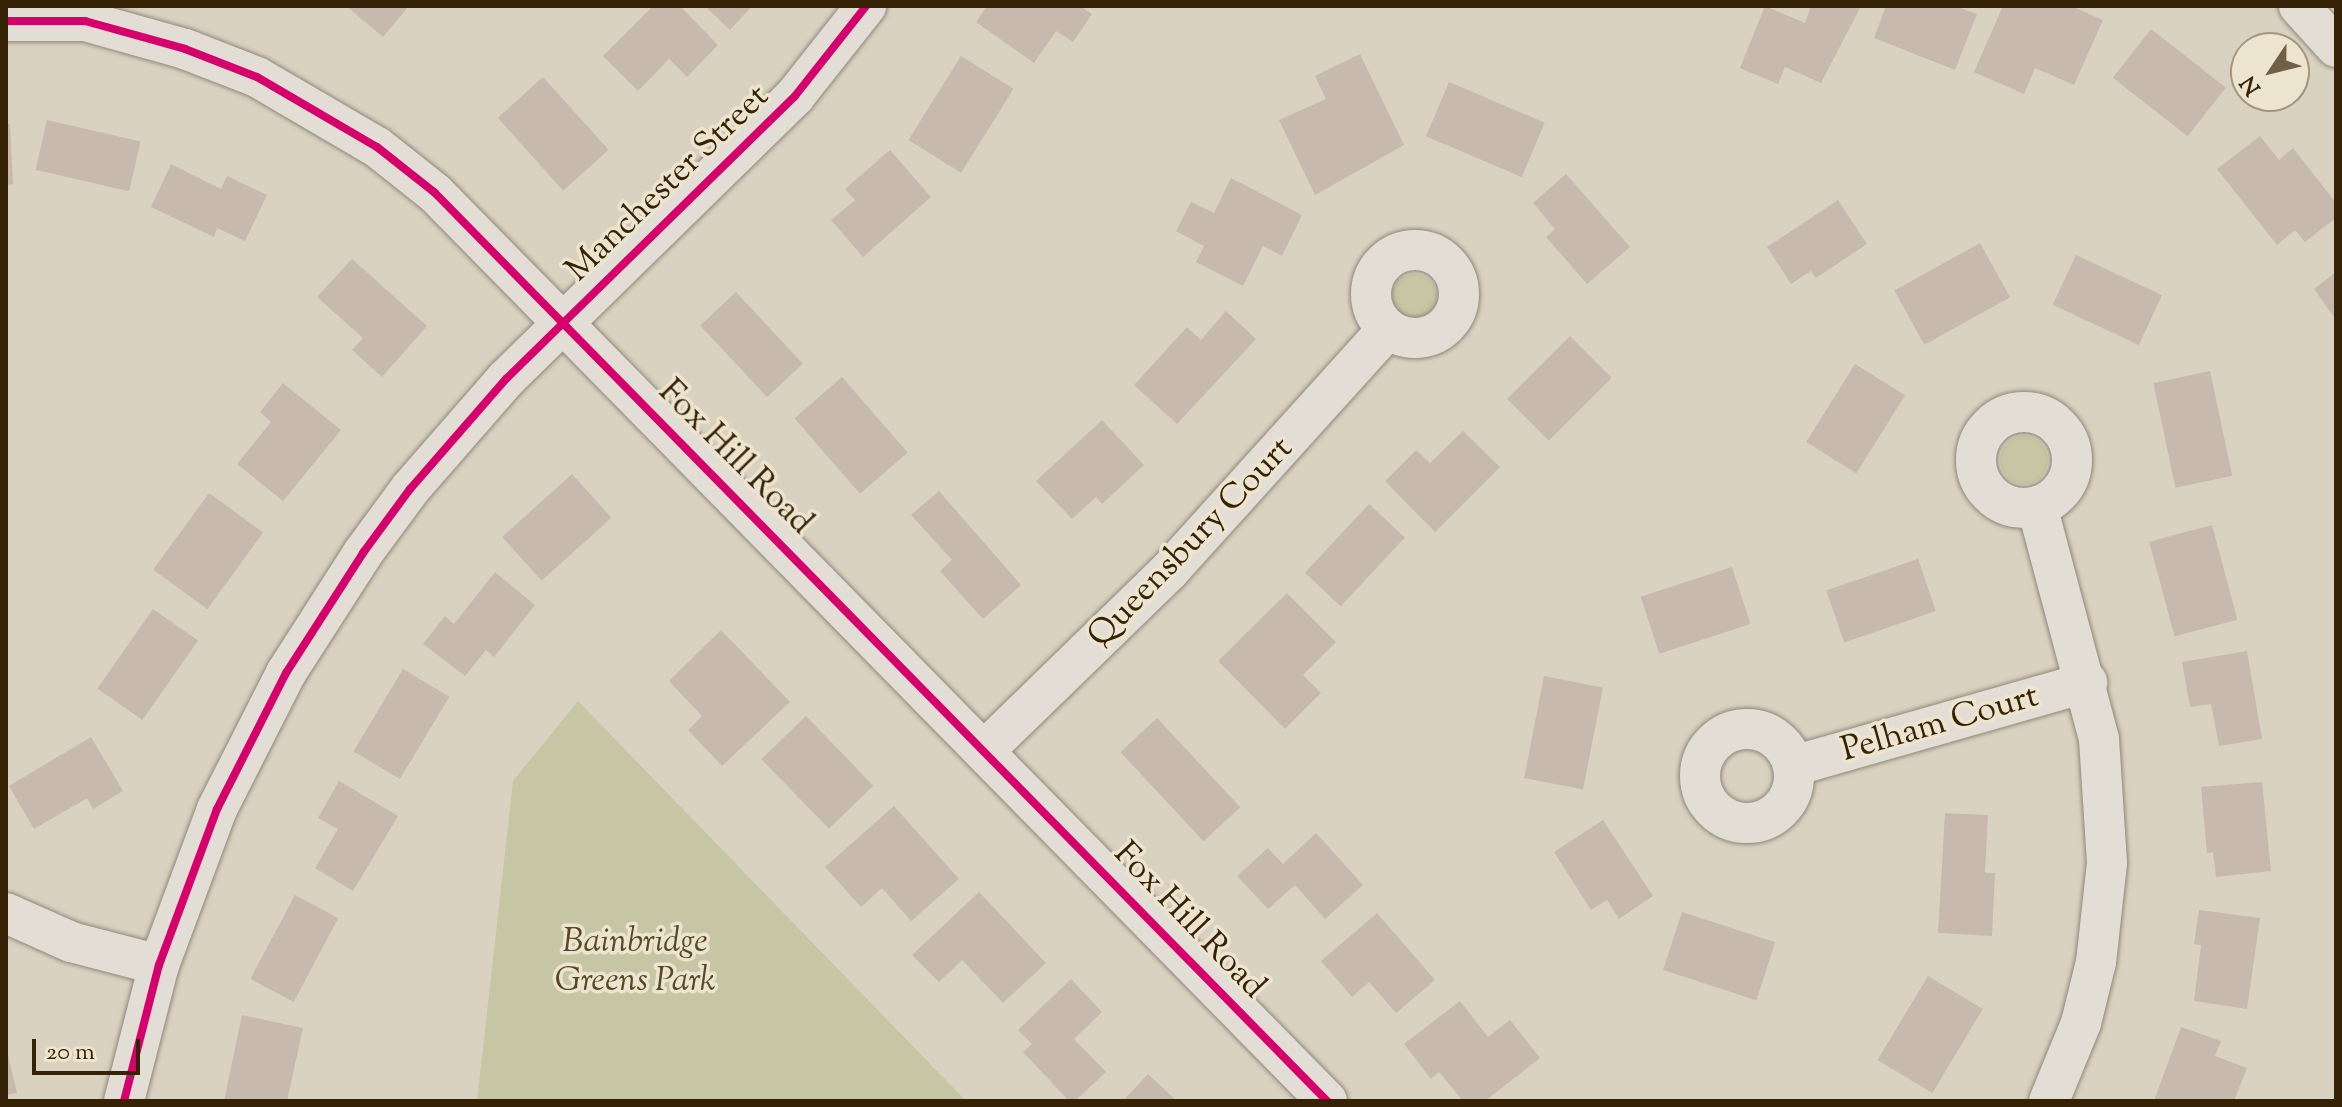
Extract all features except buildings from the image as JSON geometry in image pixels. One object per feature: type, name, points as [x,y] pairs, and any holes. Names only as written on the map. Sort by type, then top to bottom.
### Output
[{"type":"street","name":"Manchester Street","points":[[124,1101],[159,965],[217,809],[321,615],[410,489],[506,379],[795,96],[866,6]]},
{"type":"street","points":[[2299,6],[2336,47]]},
{"type":"street","name":"Fox Hill Road","points":[[6,21],[86,14],[185,49],[308,102],[377,147],[435,193],[1327,1101]]},
{"type":"street","name":"Queensbury Court","points":[[985,750],[1170,570],[1388,329]]},
{"type":"street","points":[[2037,506],[2087,682],[2106,790],[2107,863],[2096,962],[2081,1023],[2049,1101]]},
{"type":"street","name":"Pelham Court","points":[[1793,766],[2087,682]]},
{"type":"street","points":[[6,913],[71,942],[159,965]]},
{"type":"green space","points":[[1414,274],[1430,281],[1437,297],[1430,313],[1414,320],[1398,313],[1391,297],[1398,281]]},
{"type":"green space","points":[[2024,436],[2041,443],[2048,460],[2041,477],[2024,484],[2007,477],[2000,460],[2007,443]]},
{"type":"green space","name":"Bainbridge Greens Park","points":[[578,701],[966,1101],[477,1101],[513,781]]},
{"type":"cycle path","points":[[124,1101],[159,965],[217,809],[286,673],[363,553],[410,489],[506,379],[795,96],[866,6]]},
{"type":"cycle path","points":[[6,21],[85,21],[185,49],[257,77],[377,147],[435,193],[1327,1101]]}]
